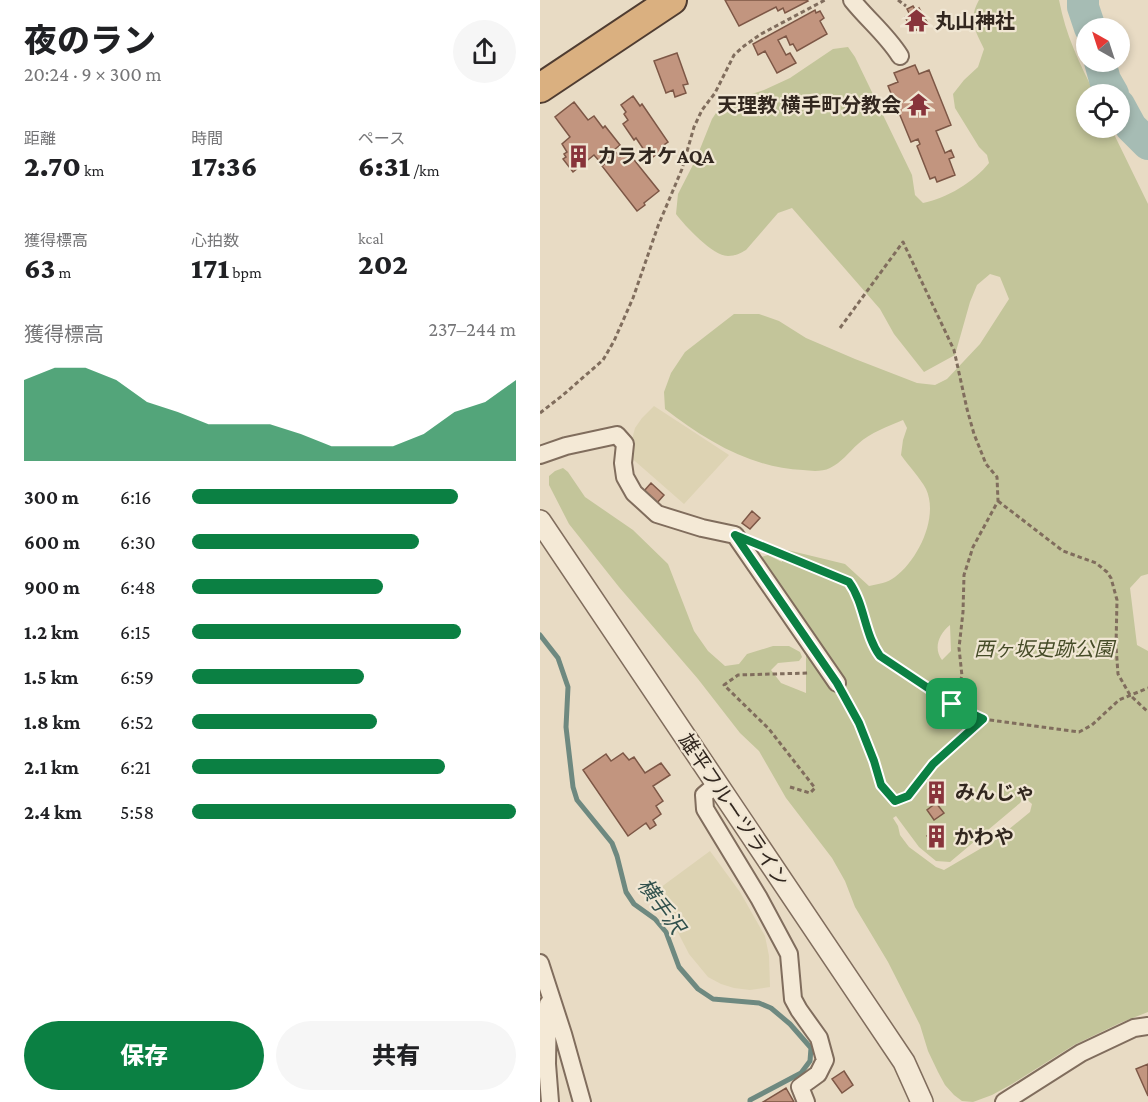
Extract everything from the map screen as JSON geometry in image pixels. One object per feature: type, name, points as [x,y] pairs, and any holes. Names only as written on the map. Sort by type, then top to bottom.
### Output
[{"type":"highway","points":[[540,88],[672,0]]},
{"type":"street","points":[[852,0],[869,21],[892,43],[900,56]]},
{"type":"street","points":[[540,454],[617,435],[625,444],[623,463],[625,477],[634,493],[657,514],[702,528],[735,535],[833,678]]},
{"type":"street","name":"雄平フルーツライン","points":[[540,521],[904,1062],[922,1102]]},
{"type":"street","points":[[717,784],[704,795],[705,809],[759,898],[789,954],[793,999],[819,1038],[825,1060],[818,1074],[800,1087],[806,1102]]},
{"type":"street","points":[[540,963],[582,1102]]},
{"type":"street","points":[[549,989],[550,1102]]},
{"type":"street","points":[[1004,1102],[1081,1053],[1134,1028],[1148,1026]]},
{"type":"path","points":[[540,413],[603,360],[614,341],[633,298],[658,226],[682,169],[694,127],[702,110],[715,93],[734,55],[761,34],[825,0]]},
{"type":"path","points":[[898,0],[906,6]]},
{"type":"path","points":[[840,328],[903,242],[954,350],[974,434],[986,464],[997,477],[998,501],[973,547],[964,575],[959,648],[962,676],[952,704]]},
{"type":"path","points":[[998,501],[1063,551],[1096,563],[1107,572],[1117,600],[1116,646],[1119,674],[1130,695],[1148,712]]},
{"type":"path","points":[[735,535],[849,582],[856,592],[873,647],[880,656],[952,704],[983,719],[1079,732],[1092,725],[1119,700],[1148,688]]},
{"type":"path","points":[[790,788],[810,793],[815,788],[769,729],[724,685],[738,675],[833,678],[859,723],[881,785],[895,801],[908,796],[933,764],[983,719]]},
{"type":"shaded area","points":[[654,406],[729,455],[684,504],[628,455],[635,428]]},
{"type":"shaded area","points":[[710,851],[740,892],[765,936],[769,956],[770,987],[750,990],[734,988],[708,977],[689,954],[668,913],[649,896]]},
{"type":"green space","name":"西ヶ坂史跡公園","points":[[979,0],[1059,0],[1076,55],[1076,72],[1084,72],[1090,84],[1076,84],[1076,138],[1116,138],[1148,204],[1148,574],[1141,576],[1130,588],[1137,645],[1148,651],[1148,1012],[1074,1045],[1012,1084],[973,1102],[962,1101],[945,1085],[928,1051],[920,1025],[888,962],[855,907],[845,881],[832,858],[786,798],[759,751],[740,733],[569,524],[549,485],[549,476],[563,468],[585,497],[633,530],[668,564],[694,631],[708,651],[725,666],[739,664],[747,654],[773,646],[789,646],[800,652],[802,657],[799,661],[778,663],[771,670],[781,683],[806,693],[806,650],[795,606],[764,566],[761,557],[768,555],[782,562],[779,548],[845,564],[869,586],[895,577],[918,549],[928,525],[930,512],[926,489],[901,455],[907,428],[903,420],[879,430],[863,440],[838,463],[824,470],[813,471],[765,464],[713,441],[665,409],[664,392],[671,373],[685,352],[734,314],[759,314],[779,321],[806,338],[855,359],[917,383],[935,385],[947,379],[980,344],[1009,299],[1000,277],[990,274],[977,285],[955,355],[924,372],[894,334],[880,309],[792,208],[778,213],[746,250],[728,256],[707,246],[680,219],[676,214],[678,194],[696,159],[712,119],[722,104],[764,90],[790,78],[833,49],[848,47],[912,175],[915,195],[923,203],[941,198],[959,188],[989,163],[987,155],[979,147],[955,108],[953,94],[978,67],[984,49],[974,25],[974,13]],"holes":[[[950,625],[951,651],[942,660],[938,651],[938,641]],[[1024,797],[1032,804],[1030,812],[997,839],[944,870],[936,867],[909,847],[900,835],[893,818],[896,816],[919,847],[936,861],[950,862],[1020,803]]]},
{"type":"building","points":[[725,0],[808,1],[785,13],[783,8],[778,11],[776,7],[739,26]]},
{"type":"building","name":"丸山神社","points":[[913,6],[916,11],[919,8],[928,24],[913,32],[905,17],[910,15],[907,9]]},
{"type":"building","points":[[815,10],[816,13],[820,11],[824,18],[820,21],[827,34],[797,51],[793,44],[790,45],[786,36],[778,40],[786,55],[790,53],[796,63],[777,73],[765,51],[758,55],[753,44]]},
{"type":"building","points":[[677,53],[688,84],[683,85],[686,93],[675,97],[673,90],[666,93],[654,61]]},
{"type":"building","name":"天理教 横手町分教会","points":[[915,65],[919,74],[929,70],[951,125],[936,131],[945,153],[951,150],[954,157],[949,159],[955,175],[937,182],[935,177],[930,179],[917,146],[920,144],[918,139],[911,142],[888,86],[898,82],[894,73]]},
{"type":"building","points":[[633,96],[640,106],[642,104],[668,142],[661,147],[663,150],[650,159],[623,124],[628,120],[621,105]]},
{"type":"building","name":"カラオケAQA","points":[[574,102],[588,120],[594,116],[603,128],[605,126],[620,145],[614,150],[620,157],[627,151],[659,191],[637,211],[602,166],[611,159],[609,157],[601,163],[594,155],[573,172],[563,159],[567,152],[562,144],[570,137],[555,117]]},
{"type":"building","points":[[651,483],[664,495],[657,503],[644,491]]},
{"type":"building","points":[[752,511],[760,518],[750,529],[742,523]]},
{"type":"building","points":[[623,753],[629,760],[634,757],[645,773],[661,763],[670,775],[653,786],[663,801],[656,806],[661,814],[653,820],[656,825],[650,829],[646,823],[628,836],[583,770],[606,754],[611,761]]},
{"type":"building","points":[[936,803],[944,813],[934,820],[927,810]]},
{"type":"building","name":"かわや","points":[[937,828],[945,838],[934,846],[927,836]]},
{"type":"building","points":[[1148,1064],[1148,1096],[1136,1069]]},
{"type":"building","points":[[844,1071],[853,1085],[842,1093],[832,1079]]},
{"type":"building","points":[[786,1088],[794,1102],[763,1102]]},
{"type":"waterway","points":[[1083,0],[1087,18]]},
{"type":"waterway","points":[[1103,72],[1107,84]]},
{"type":"waterway","points":[[1130,125],[1148,144]]},
{"type":"waterway","name":"横手沢","points":[[540,635],[558,658],[568,687],[566,727],[573,787],[577,800],[612,843],[626,892],[634,904],[655,919],[666,932],[679,967],[698,989],[713,999],[759,1003],[771,1008],[790,1024],[811,1048],[810,1061],[801,1073],[750,1102]]},
{"type":"place","name":"丸山神社","points":[[917,21]]},
{"type":"place","name":"天理教 横手町分教会","points":[[919,105]]},
{"type":"place","name":"カラオケAQA","points":[[579,156]]},
{"type":"place","name":"みんじゃ","points":[[937,792]]},
{"type":"place","name":"かわや","points":[[936,837]]},
{"type":"route","points":[[735,535],[849,582],[856,592],[873,647],[880,656],[952,704],[983,719],[933,764],[908,796],[895,801],[881,785],[859,723],[837,683],[735,535]]}]
